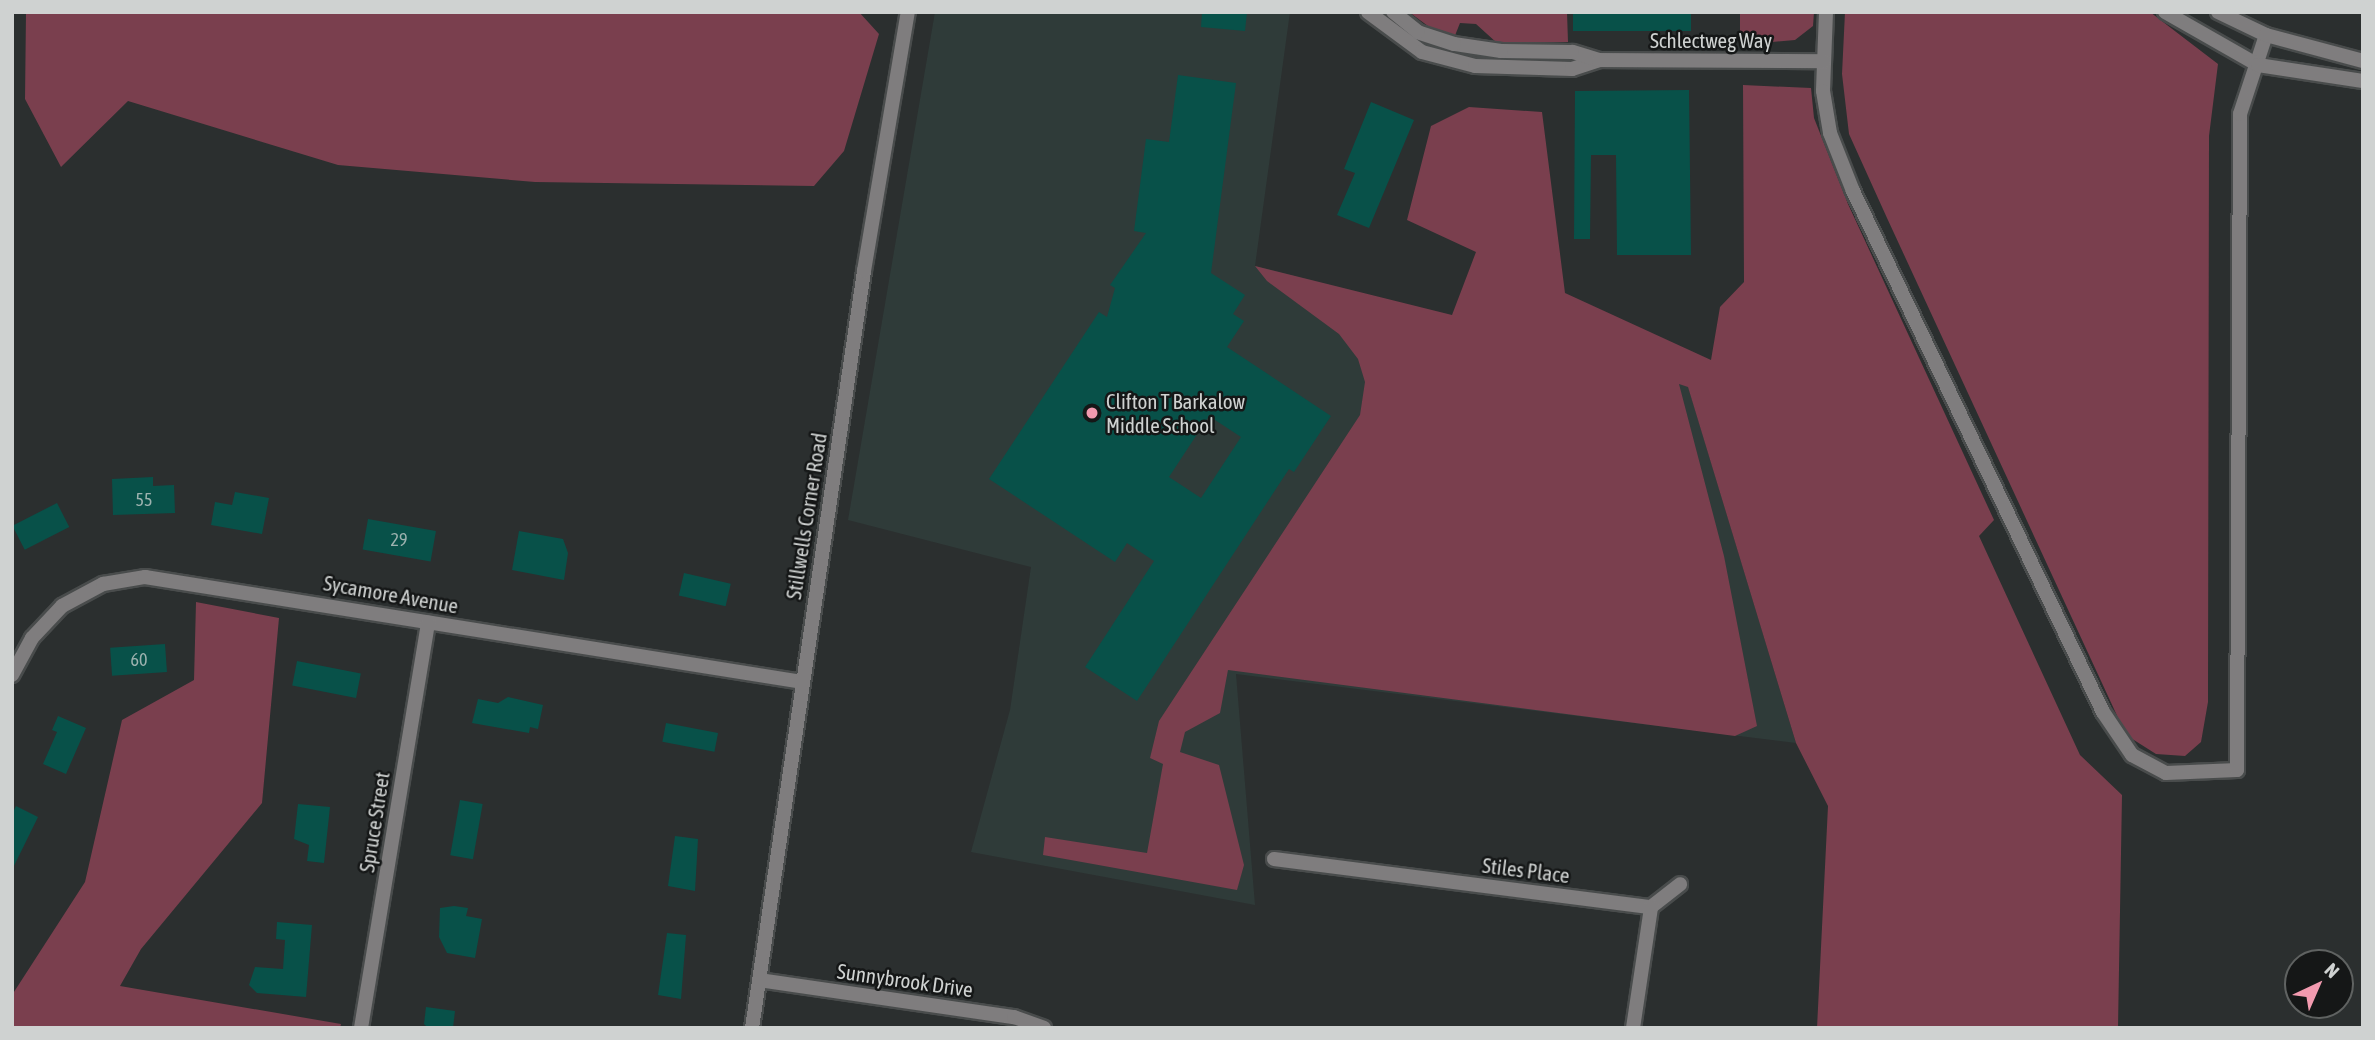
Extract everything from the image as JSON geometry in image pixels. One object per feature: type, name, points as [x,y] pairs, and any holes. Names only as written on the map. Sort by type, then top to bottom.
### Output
[{"type":"street","name":"Stillwells Corner Road","points":[[752,1028],[802,682],[908,12]]},
{"type":"street","name":"Schlectweg Way","points":[[1368,12],[1422,51],[1475,66],[1572,69],[1599,61],[1824,61]]},
{"type":"street","name":"Schlectweg Way","points":[[1393,12],[1418,32],[1454,44],[1501,51],[1572,52],[1599,61]]},
{"type":"street","points":[[1826,12],[1824,61],[1830,133],[1853,191],[2097,699],[2132,755],[2166,773],[2236,770],[2240,114],[2266,35]]},
{"type":"street","points":[[2165,12],[2258,65],[2363,82]]},
{"type":"street","points":[[2218,12],[2266,35],[2363,61]]},
{"type":"street","name":"Sycamore Avenue","points":[[12,675],[32,638],[62,606],[119,580],[164,577],[802,682]]},
{"type":"street","name":"Spruce Street","points":[[361,1028],[428,622]]},
{"type":"street","name":"Stiles Place","points":[[1274,859],[1651,907]]},
{"type":"street","points":[[1633,1028],[1651,907],[1680,884]]},
{"type":"street","name":"Sunnybrook Drive","points":[[759,980],[1014,1017],[1044,1028]]},
{"type":"shaded area","points":[[26,12],[859,12],[879,34],[844,151],[814,186],[535,182],[338,165],[128,101],[61,167],[25,99]]},
{"type":"shaded area","points":[[935,12],[1290,12],[1255,266],[1452,316],[1688,386],[1796,743],[1236,674],[1255,905],[971,852],[1010,710],[1031,567],[848,520]]},
{"type":"shaded area","points":[[1409,12],[1567,12],[1568,42],[1497,43],[1476,24],[1460,23],[1454,38],[1432,29]]},
{"type":"shaded area","points":[[1740,12],[1814,12],[1813,26],[1795,40],[1740,45]]},
{"type":"shaded area","points":[[1845,12],[2150,12],[2218,64],[2209,136],[2208,702],[2201,742],[2185,756],[2156,754],[2126,735],[1887,218],[1849,134],[1842,74]]},
{"type":"shaded area","points":[[1743,85],[1811,88],[1814,118],[1848,204],[1994,520],[1979,536],[2080,755],[2122,795],[2118,1028],[1817,1028],[1828,806],[1796,743],[1688,387],[1679,384],[1724,556],[1757,726],[1735,736],[1228,670],[1220,713],[1185,732],[1180,752],[1219,765],[1244,865],[1237,890],[1043,855],[1045,837],[1147,853],[1163,764],[1150,758],[1159,721],[1360,415],[1365,382],[1358,359],[1339,334],[1267,281],[1255,266],[1452,315],[1476,252],[1407,220],[1431,126],[1469,107],[1542,112],[1565,293],[1711,360],[1720,307],[1744,282]]},
{"type":"shaded area","points":[[196,602],[279,618],[262,803],[141,949],[120,986],[341,1024],[340,1028],[12,1028],[12,995],[85,882],[122,720],[194,680]]},
{"type":"building","points":[[1202,12],[1247,12],[1245,31],[1201,27]]},
{"type":"building","points":[[1573,12],[1691,12],[1691,31],[1573,31]]},
{"type":"building","points":[[1178,75],[1236,83],[1211,273],[1245,295],[1233,314],[1244,321],[1227,347],[1331,416],[1294,472],[1289,469],[1137,701],[1085,667],[1154,561],[1127,543],[1115,562],[989,479],[1099,312],[1107,317],[1115,288],[1110,285],[1146,233],[1134,231],[1146,139],[1169,142]],"holes":[[[1209,416],[1241,437],[1201,498],[1169,477]]]},
{"type":"building","points":[[1689,90],[1691,255],[1617,255],[1616,155],[1591,155],[1590,239],[1574,239],[1575,91]]},
{"type":"building","points":[[1371,102],[1414,120],[1369,228],[1337,215],[1355,173],[1344,169]]},
{"type":"building","points":[[153,477],[153,486],[174,485],[175,513],[113,515],[112,479]]},
{"type":"building","points":[[235,492],[269,498],[262,534],[211,525],[215,502],[232,505]]},
{"type":"building","points":[[57,503],[69,527],[25,550],[12,526]]},
{"type":"building","points":[[368,519],[436,531],[431,562],[363,550]]},
{"type":"building","points":[[519,531],[563,539],[568,553],[564,580],[512,570]]},
{"type":"building","points":[[684,573],[731,584],[726,606],[679,595]]},
{"type":"building","points":[[165,644],[167,672],[112,676],[110,648]]},
{"type":"building","points":[[297,661],[361,673],[356,698],[292,686]]},
{"type":"building","points":[[508,697],[543,705],[538,729],[530,727],[529,733],[472,723],[478,699],[498,703]]},
{"type":"building","points":[[58,716],[86,728],[66,774],[43,764],[57,732],[52,730]]},
{"type":"building","points":[[666,723],[718,733],[714,752],[662,742]]},
{"type":"building","points":[[460,800],[483,804],[473,859],[450,855]]},
{"type":"building","points":[[298,804],[330,807],[324,863],[307,861],[309,845],[294,839]]},
{"type":"building","points":[[16,806],[38,817],[12,870],[12,814]]},
{"type":"building","points":[[675,836],[698,839],[695,891],[668,886]]},
{"type":"building","points":[[440,908],[468,908],[466,916],[482,919],[475,958],[447,953],[439,937]]},
{"type":"building","points":[[277,922],[312,925],[306,997],[257,993],[249,985],[255,967],[283,969],[285,940],[276,939]]},
{"type":"building","points":[[667,933],[686,935],[681,999],[658,995]]},
{"type":"building","points":[[426,1007],[455,1011],[453,1028],[428,1028],[424,1024]]},
{"type":"place","name":"Clifton T Barkalow Middle School","points":[[1092,413]]}]
